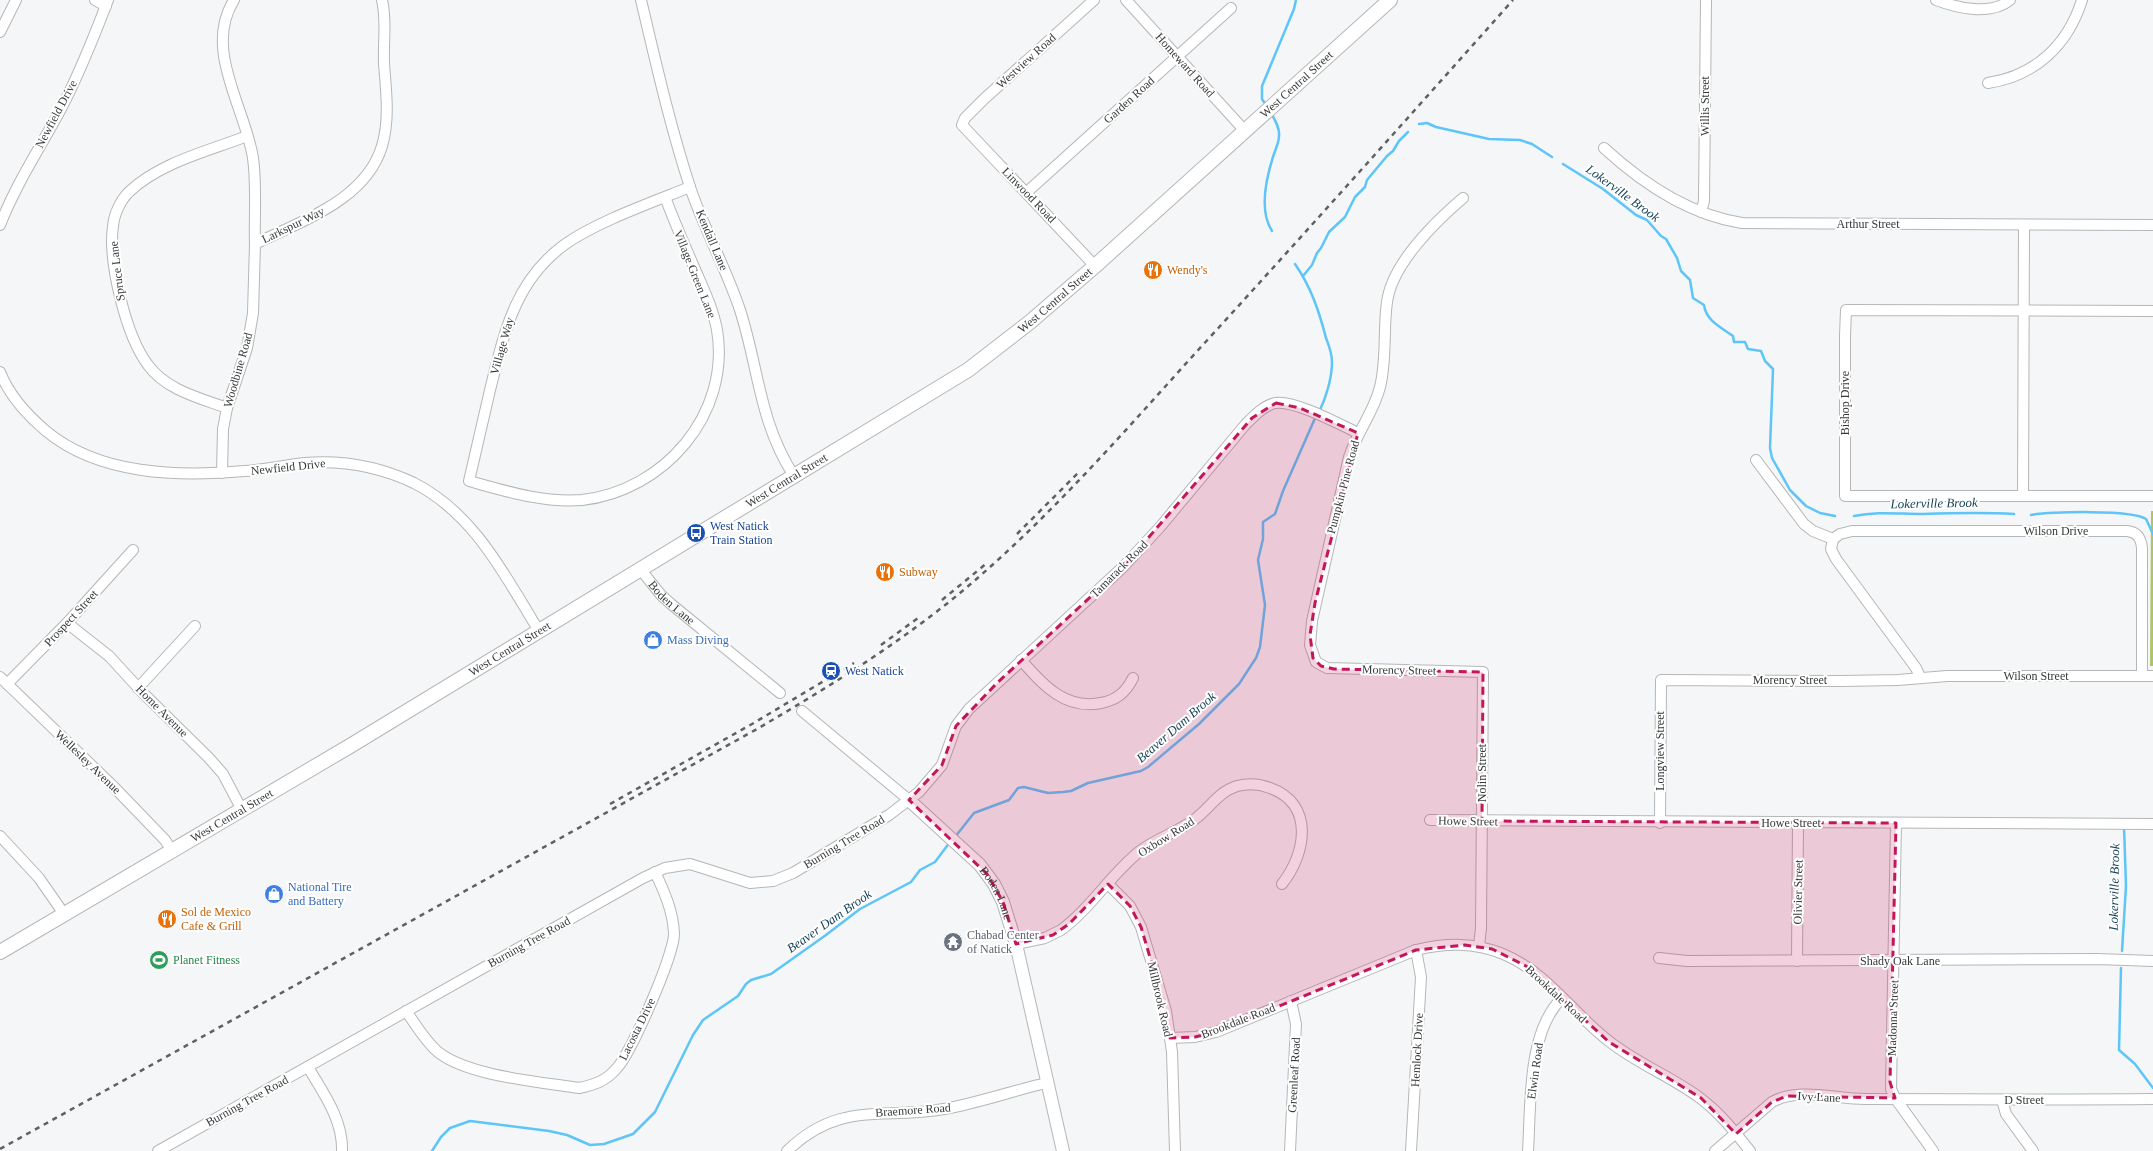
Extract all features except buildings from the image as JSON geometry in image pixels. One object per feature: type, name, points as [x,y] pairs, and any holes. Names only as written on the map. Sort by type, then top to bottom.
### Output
[{"type":"main road","name":"West Central Street","points":[[0,952],[242,810],[641,570],[968,370],[1030,322],[1095,266],[1390,0]]},
{"type":"street","points":[[0,32],[16,0]]},
{"type":"street","points":[[95,0],[107,3]]},
{"type":"street","name":"Larkspur Way","points":[[234,0],[226,12],[222,49],[253,157],[256,190],[255,244],[332,205],[353,189],[372,167],[382,146],[386,120],[383,48],[385,15],[382,0]]},
{"type":"street","name":"Kendall Lane","points":[[641,0],[661,87],[690,187],[740,312],[768,425],[778,448],[794,476]]},
{"type":"street","name":"Westview Road","points":[[962,125],[965,118],[984,98],[1094,0]]},
{"type":"street","name":"Homeward Road","points":[[1126,0],[1245,131]]},
{"type":"street","name":"Willis Street","points":[[1701,212],[1704,201],[1706,0]]},
{"type":"street","points":[[1936,0],[1954,6],[1986,9],[1996,8],[2010,0]]},
{"type":"street","points":[[1988,83],[2020,74],[2048,56],[2067,34],[2082,0]]},
{"type":"street","name":"Newfield Drive","points":[[0,225],[3,208],[78,73],[107,3]]},
{"type":"street","name":"Garden Road","points":[[1027,192],[1231,8]]},
{"type":"street","name":"Linwood Road","points":[[962,125],[1027,192],[1095,266]]},
{"type":"street","name":"Spruce Lane","points":[[227,408],[189,394],[173,386],[162,379],[148,365],[121,305],[113,252],[113,225],[119,206],[129,192],[149,177],[170,166],[248,136]]},
{"type":"street","name":"Arthur Street","points":[[1604,148],[1620,162],[1658,188],[1701,212],[1727,221],[1760,224],[2153,225]]},
{"type":"street","name":"Village Way","points":[[468,482],[505,329],[516,303],[532,277],[553,254],[575,238],[690,187]]},
{"type":"street","name":"Village Green Lane","points":[[468,482],[539,498],[568,500],[597,497],[621,490],[645,479],[667,463],[693,434],[705,412],[714,388],[718,359],[717,331],[708,299],[665,197]]},
{"type":"street","name":"Pumpkin Pine Road","points":[[1316,662],[1310,645],[1314,609],[1349,457],[1358,433],[1380,388],[1387,302],[1392,281],[1430,231],[1463,198]]},
{"type":"street","points":[[2023,496],[2024,225]]},
{"type":"street","name":"Woodbine Road","points":[[222,473],[223,429],[227,408],[248,340],[253,313],[255,244]]},
{"type":"street","name":"Bishop Drive","points":[[2153,311],[2024,309],[1846,310],[1845,336],[1845,496],[2153,496]]},
{"type":"street","name":"Newfield Drive","points":[[0,372],[4,389],[39,425],[60,441],[96,459],[139,469],[180,473],[222,473],[304,463],[338,463],[376,469],[414,484],[447,505],[473,531],[494,558],[539,631]]},
{"type":"street","name":"Tamarack Road","points":[[909,800],[928,783],[942,766],[951,736],[962,717],[1021,660],[1123,568],[1252,418],[1276,403],[1308,410],[1358,433]]},
{"type":"street","points":[[1756,460],[1808,528],[1833,538],[1831,549],[1836,559],[1916,668],[1920,677]]},
{"type":"street","name":"Wilson Drive","points":[[1833,538],[1840,534],[1852,532],[2126,531],[2136,533],[2139,537],[2142,548],[2142,676]]},
{"type":"street","name":"Prospect Street","points":[[3,680],[67,623],[133,550]]},
{"type":"street","name":"Boden Lane","points":[[641,570],[661,595],[671,604],[780,693]]},
{"type":"street","name":"Home Avenue","points":[[67,623],[108,656],[223,774],[242,810]]},
{"type":"street","points":[[138,688],[195,626]]},
{"type":"street","points":[[1021,660],[1052,692],[1071,702],[1082,704],[1092,704],[1113,700],[1128,687],[1134,678]]},
{"type":"street","name":"Morency Street","points":[[1316,662],[1326,668],[1334,669],[1483,672]]},
{"type":"street","name":"Nolin Street","points":[[1479,946],[1481,928],[1483,672]]},
{"type":"street","name":"Wilson Street","points":[[1920,677],[2153,676]]},
{"type":"street","name":"Morency Street","points":[[1661,680],[1841,681],[1920,677]]},
{"type":"street","name":"Wellesley Avenue","points":[[3,680],[112,785],[165,840],[172,851]]},
{"type":"street","name":"Longview Street","points":[[1660,823],[1661,680]]},
{"type":"street","name":"Boden Lane","points":[[802,711],[949,835],[980,865],[999,893],[1016,944],[1046,1083],[1063,1151]]},
{"type":"street","name":"Oxbow Road","points":[[1016,944],[1045,938],[1061,930],[1140,851],[1190,823],[1223,793],[1239,786],[1256,784],[1273,789],[1289,800],[1297,812],[1302,826],[1301,847],[1294,868],[1282,884]]},
{"type":"street","name":"Burning Tree Road","points":[[158,1151],[655,872],[677,865],[690,864],[750,883],[773,881],[810,863],[888,815],[909,800]]},
{"type":"street","name":"Howe Street","points":[[1430,820],[1660,823],[1798,822],[2153,824]]},
{"type":"street","name":"Olivier Street","points":[[1797,961],[1798,822]]},
{"type":"street","name":"Madonna Street","points":[[1896,823],[1890,1082],[1895,1098],[1933,1151]]},
{"type":"street","points":[[0,836],[40,878],[64,914]]},
{"type":"street","name":"Lacosta Drive","points":[[406,1011],[429,1044],[438,1052],[463,1067],[579,1088],[596,1084],[617,1069],[626,1054],[664,972],[673,946],[674,934],[670,910],[655,872]]},
{"type":"street","name":"Millbrook Road","points":[[1108,884],[1130,906],[1141,927],[1162,998],[1170,1038],[1175,1151]]},
{"type":"street","name":"Brookdale Road","points":[[1170,1038],[1206,1035],[1416,950],[1452,944],[1479,946],[1504,954],[1526,966],[1609,1042],[1635,1060],[1701,1098],[1718,1112],[1750,1151]]},
{"type":"street","name":"Hemlock Drive","points":[[1411,1151],[1421,977],[1416,950]]},
{"type":"street","name":"Shady Oak Lane","points":[[1659,958],[1687,961],[2089,959],[2153,961]]},
{"type":"street","name":"Elwin Road","points":[[1528,1151],[1531,1092],[1537,1051],[1548,1016],[1562,998]]},
{"type":"street","name":"Greenleaf Road","points":[[1290,1151],[1296,1024],[1291,1000]]},
{"type":"street","points":[[308,1067],[337,1120],[341,1131],[342,1151]]},
{"type":"street","name":"Braemore Road","points":[[787,1151],[812,1132],[846,1117],[872,1112],[942,1110],[1046,1083]]},
{"type":"street","name":"Ivy Lane","points":[[1715,1151],[1772,1102],[1787,1096],[1805,1094],[1852,1098],[1895,1098]]},
{"type":"street","name":"D Street","points":[[1895,1098],[2002,1100],[2153,1099]]},
{"type":"street","points":[[2002,1100],[2006,1114],[2033,1151]]},
{"type":"highlighted area","points":[[1276,403],[1300,408],[1358,433],[1315,603],[1310,635],[1313,658],[1321,666],[1334,669],[1483,672],[1482,821],[1896,823],[1890,1082],[1895,1098],[1787,1096],[1772,1102],[1736,1134],[1701,1098],[1609,1042],[1526,966],[1492,949],[1465,945],[1416,950],[1216,1032],[1195,1037],[1170,1038],[1162,998],[1141,927],[1130,906],[1115,890],[1108,884],[1069,924],[1053,935],[1016,944],[1003,902],[987,874],[909,800],[942,765],[956,726],[997,683],[1123,567],[1252,418]]},
{"type":"green space","points":[[2151,511],[2153,511],[2153,666],[2150,666]]},
{"type":"waterway","name":"Beaver Dam Brook","points":[[1266,105],[1262,99],[1262,86],[1294,9],[1296,0]]},
{"type":"waterway","name":"Beaver Dam Brook","points":[[1271,113],[1279,130],[1278,141],[1268,175],[1265,195],[1266,214],[1272,231]]},
{"type":"waterway","name":"Lokerville Brook","points":[[1419,124],[1427,123],[1436,127],[1489,139],[1520,140],[1532,144],[1552,157]]},
{"type":"waterway","name":"Lokerville Brook","points":[[1303,276],[1312,265],[1329,232],[1345,217],[1355,197],[1365,187],[1367,180],[1408,132]]},
{"type":"waterway","name":"Lokerville Brook","points":[[1563,164],[1603,189],[1636,215],[1647,220],[1661,236],[1666,239],[1677,258],[1681,271],[1690,280],[1693,298],[1704,305],[1705,311],[1711,320],[1733,336],[1734,342],[1745,342],[1748,349],[1761,351],[1765,361],[1773,369],[1770,448],[1772,458],[1790,490],[1806,506],[1820,513],[1835,516]]},
{"type":"waterway","name":"Beaver Dam Brook","points":[[1295,264],[1306,281],[1314,300],[1330,350],[1332,362],[1330,381],[1319,412]]},
{"type":"waterway","name":"Beaver Dam Brook","points":[[955,837],[974,813],[1009,800],[1018,788],[1024,787],[1048,793],[1071,791],[1088,783],[1141,771],[1148,767],[1199,724],[1239,684],[1256,658],[1260,647],[1265,605],[1258,560],[1263,539],[1263,522],[1275,514],[1283,491],[1316,416]]},
{"type":"waterway","name":"Lokerville Brook","points":[[2031,515],[2090,512],[2138,516],[2146,519],[2153,534]]},
{"type":"waterway","name":"Lokerville Brook","points":[[1854,516],[1880,513],[2014,514]]},
{"type":"waterway","name":"Lokerville Brook","points":[[2122,951],[2126,886],[2124,826]]},
{"type":"waterway","name":"Beaver Dam Brook","points":[[432,1151],[441,1137],[450,1128],[470,1121],[549,1131],[567,1135],[590,1145],[604,1144],[633,1134],[655,1112],[693,1035],[703,1020],[738,996],[746,984],[751,980],[771,974],[860,909],[911,882],[920,870],[935,862],[950,842]]},
{"type":"waterway","name":"Lokerville Brook","points":[[2121,968],[2119,1050],[2135,1064],[2153,1088]]},
{"type":"railway","points":[[0,1149],[757,729],[861,665],[936,612],[991,566],[1079,480],[1271,270],[1513,0]]},
{"type":"railway","points":[[1017,534],[1078,473]]},
{"type":"railway","points":[[942,600],[987,563]]},
{"type":"railway","points":[[881,645],[918,618]]},
{"type":"railway","points":[[610,804],[752,724],[854,663]]},
{"type":"place","name":"Wendy's","points":[[1153,270]]},
{"type":"place","name":"West Natick Train Station","points":[[696,533]]},
{"type":"place","name":"Subway","points":[[885,572]]},
{"type":"place","name":"Mass Diving","points":[[653,640]]},
{"type":"place","name":"West Natick","points":[[831,671]]},
{"type":"place","name":"National Tire and Battery","points":[[274,894]]},
{"type":"place","name":"Sol de Mexico Cafe & Grill","points":[[167,919]]},
{"type":"place","name":"Chabad Center of Natick","points":[[953,942]]},
{"type":"place","name":"Planet Fitness","points":[[159,960]]}]
